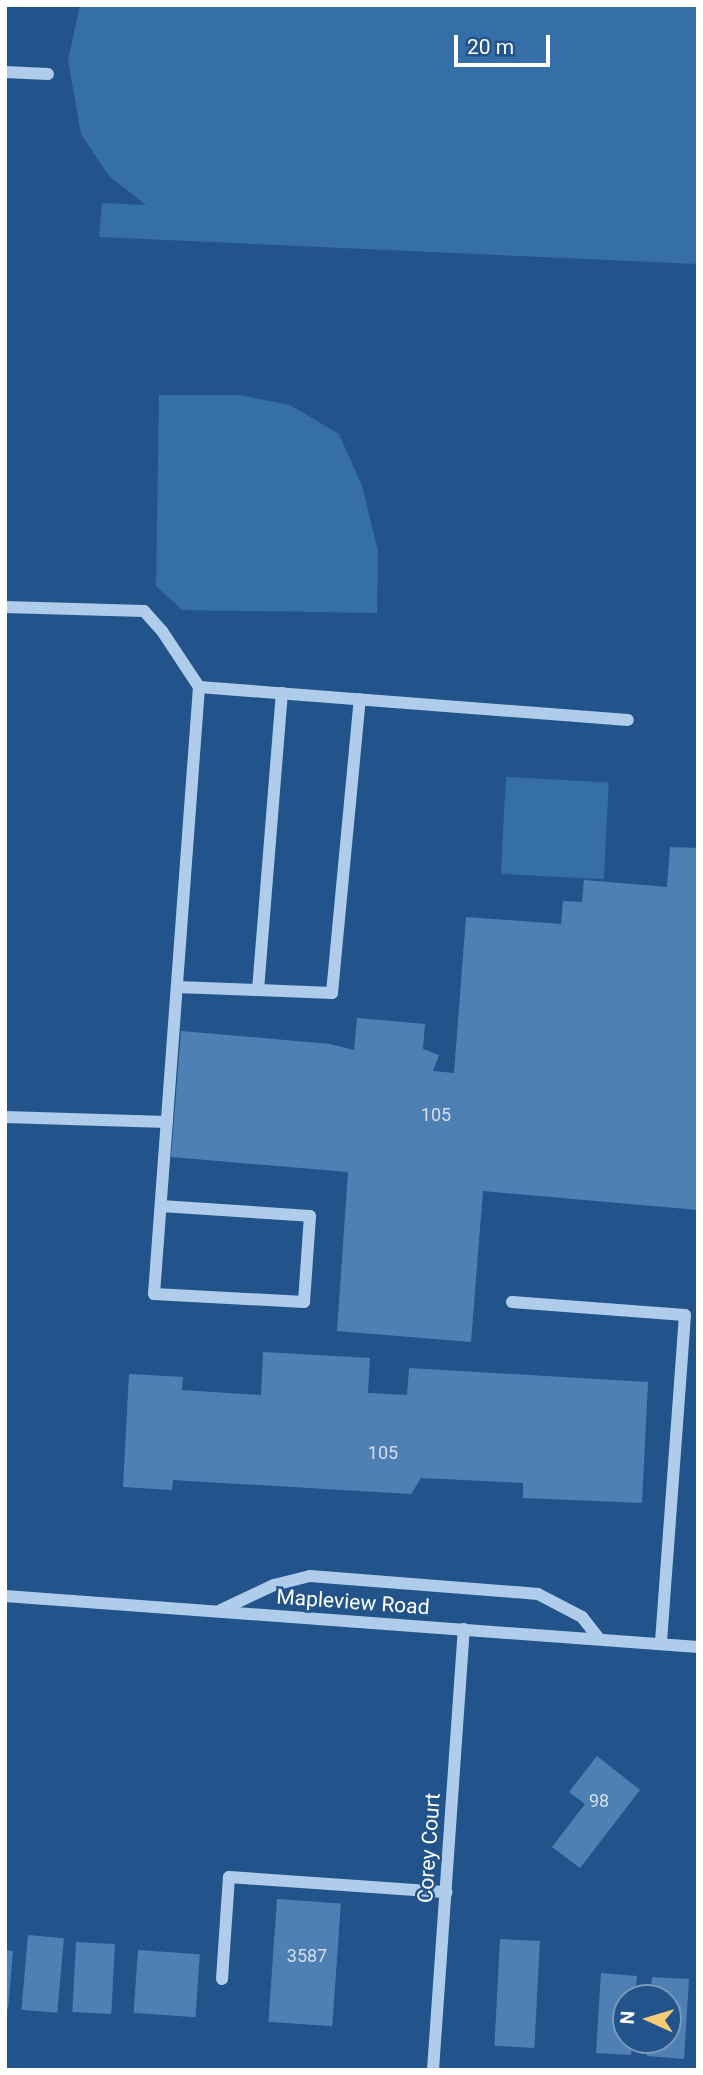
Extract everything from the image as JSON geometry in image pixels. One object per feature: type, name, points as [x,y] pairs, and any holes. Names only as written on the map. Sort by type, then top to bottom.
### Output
[{"type":"street","points":[[5,72],[48,74]]},
{"type":"street","points":[[5,607],[144,611],[162,631],[199,687],[154,1294],[304,1302],[310,1216],[161,1206]]},
{"type":"street","points":[[199,687],[628,720]]},
{"type":"street","points":[[258,990],[282,693]]},
{"type":"street","points":[[177,987],[332,993],[360,699]]},
{"type":"street","points":[[5,1117],[167,1122]]},
{"type":"street","points":[[512,1302],[685,1315],[660,1644]]},
{"type":"street","points":[[217,1611],[274,1586],[310,1576],[538,1594],[582,1617],[599,1639]]},
{"type":"street","name":"Mapleview Road","points":[[5,1595],[698,1647]]},
{"type":"street","name":"Corey Court","points":[[433,2070],[464,1629]]},
{"type":"street","points":[[222,1979],[229,1877],[446,1892]]},
{"type":"shaded area","points":[[80,5],[698,5],[698,264],[99,237],[102,203],[146,205],[109,176],[81,134],[68,60]]},
{"type":"shaded area","points":[[159,395],[239,395],[290,405],[339,434],[362,486],[378,551],[377,613],[182,610],[156,586]]},
{"type":"shaded area","points":[[506,777],[609,782],[604,879],[501,874]]},
{"type":"building","points":[[670,847],[698,848],[698,1210],[483,1191],[471,1342],[337,1331],[348,1172],[171,1157],[181,1031],[330,1044],[354,1050],[357,1018],[425,1024],[423,1049],[439,1055],[433,1071],[454,1073],[466,917],[561,924],[563,901],[582,902],[584,880],[667,887]]},
{"type":"building","points":[[263,1352],[370,1358],[368,1393],[407,1395],[409,1368],[648,1382],[642,1503],[523,1498],[523,1483],[421,1478],[411,1494],[173,1480],[172,1490],[123,1487],[129,1374],[183,1377],[182,1390],[261,1395]]},
{"type":"building","points":[[597,1756],[640,1790],[580,1868],[552,1847],[585,1804],[569,1792]]},
{"type":"building","points":[[277,1899],[341,1903],[332,2026],[268,2022]]},
{"type":"building","points":[[28,1935],[64,1938],[57,2013],[21,2010]]},
{"type":"building","points":[[500,1939],[540,1941],[534,2048],[494,2046]]},
{"type":"building","points":[[76,1942],[115,1944],[111,2014],[72,2012]]},
{"type":"building","points":[[5,1950],[13,1951],[8,2009],[5,2008]]},
{"type":"building","points":[[138,1950],[200,1954],[195,2017],[134,2013]]},
{"type":"building","points":[[601,1973],[637,1976],[636,1984],[612,1984],[612,2054],[596,2053]]},
{"type":"building","points":[[652,1977],[689,1979],[684,2059],[647,2056],[682,2054],[682,1984],[651,1984]]}]
